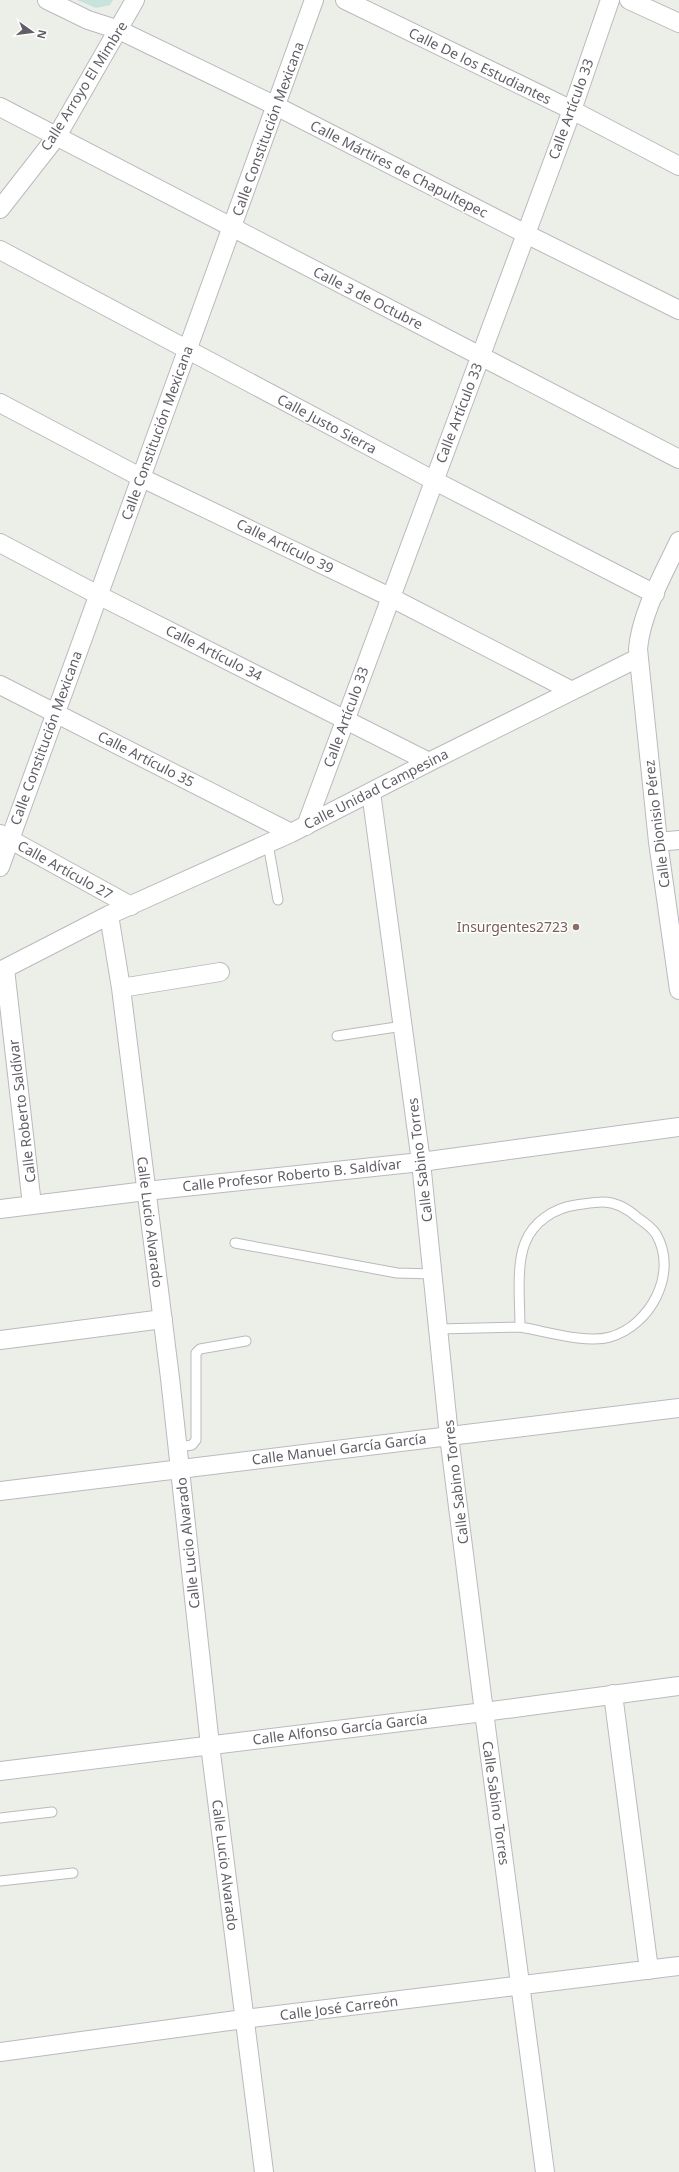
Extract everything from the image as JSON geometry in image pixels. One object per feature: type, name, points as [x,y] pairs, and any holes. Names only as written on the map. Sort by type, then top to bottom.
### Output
[{"type":"street","name":"Calle Mártires de Chapultepec","points":[[47,0],[88,20],[119,30],[276,106],[526,234],[679,310]]},
{"type":"street","name":"Calle Arroyo El Mimbre","points":[[0,209],[57,136],[135,0]]},
{"type":"street","name":"Calle Constitución Mexicana","points":[[0,867],[5,837],[54,713],[142,478],[314,0]]},
{"type":"street","name":"Calle De los Estudiantes","points":[[345,0],[572,110],[679,166]]},
{"type":"street","name":"Calle Artículo 33","points":[[299,830],[345,719],[572,110],[610,0]]},
{"type":"street","points":[[629,0],[679,23]]},
{"type":"street","name":"Calle 3 de Octubre","points":[[0,107],[679,459]]},
{"type":"street","name":"Calle Justo Sierra","points":[[0,250],[433,480],[655,594]]},
{"type":"street","name":"Calle Artículo 39","points":[[0,403],[142,478],[390,597],[570,690]]},
{"type":"street","points":[[638,658],[638,640],[655,594],[679,541]]},
{"type":"street","name":"Calle Artículo 34","points":[[0,543],[98,595],[429,762]]},
{"type":"street","name":"Calle Unidad Campesina","points":[[3,970],[109,915],[299,830],[570,690],[638,658]]},
{"type":"street","name":"Calle Dionisio Pérez","points":[[638,658],[658,842],[679,990]]},
{"type":"street","name":"Calle Artículo 35","points":[[0,685],[54,713],[299,830]]},
{"type":"street","name":"Calle Sabino Torres","points":[[371,792],[421,1162],[449,1436],[545,2172]]},
{"type":"street","name":"Calle Artículo 27","points":[[5,837],[131,906]]},
{"type":"street","points":[[658,842],[679,840]]},
{"type":"street","name":"Calle Lucio Alvarado","points":[[109,915],[121,988],[163,1319],[210,1744],[264,2172]]},
{"type":"street","name":"Calle Roberto Saldívar","points":[[3,970],[32,1205]]},
{"type":"street","points":[[121,988],[220,972]]},
{"type":"street","name":"Calle Profesor Roberto B. Saldívar","points":[[0,1209],[146,1191],[421,1162],[679,1127]]},
{"type":"street","points":[[0,1340],[163,1319]]},
{"type":"street","name":"Calle Manuel García García","points":[[0,1491],[180,1467],[679,1408]]},
{"type":"street","name":"Calle Alfonso García García","points":[[0,1771],[210,1744],[484,1712],[679,1686]]},
{"type":"street","points":[[614,1694],[648,1970]]},
{"type":"street","name":"Calle José Carreón","points":[[0,2052],[244,2019],[679,1966]]},
{"type":"lane","points":[[268,844],[278,900]]},
{"type":"lane","points":[[338,1036],[403,1026]]},
{"type":"lane","points":[[438,1328],[520,1327],[587,1338],[608,1338],[627,1331],[647,1314],[660,1291],[665,1272],[663,1251],[656,1234],[625,1208],[603,1202],[562,1207],[550,1214],[537,1226],[525,1242],[521,1256],[520,1327]]},
{"type":"lane","points":[[236,1243],[397,1274],[432,1274]]},
{"type":"lane","points":[[178,1447],[192,1445],[196,1440],[195,1356],[197,1351],[246,1341]]},
{"type":"lane","points":[[0,1818],[52,1812]]},
{"type":"lane","points":[[0,1881],[73,1873]]},
{"type":"shaded area","points":[[77,0],[113,0],[110,5],[96,8]]},
{"type":"place","name":"Insurgentes2723","points":[[576,927]]}]
